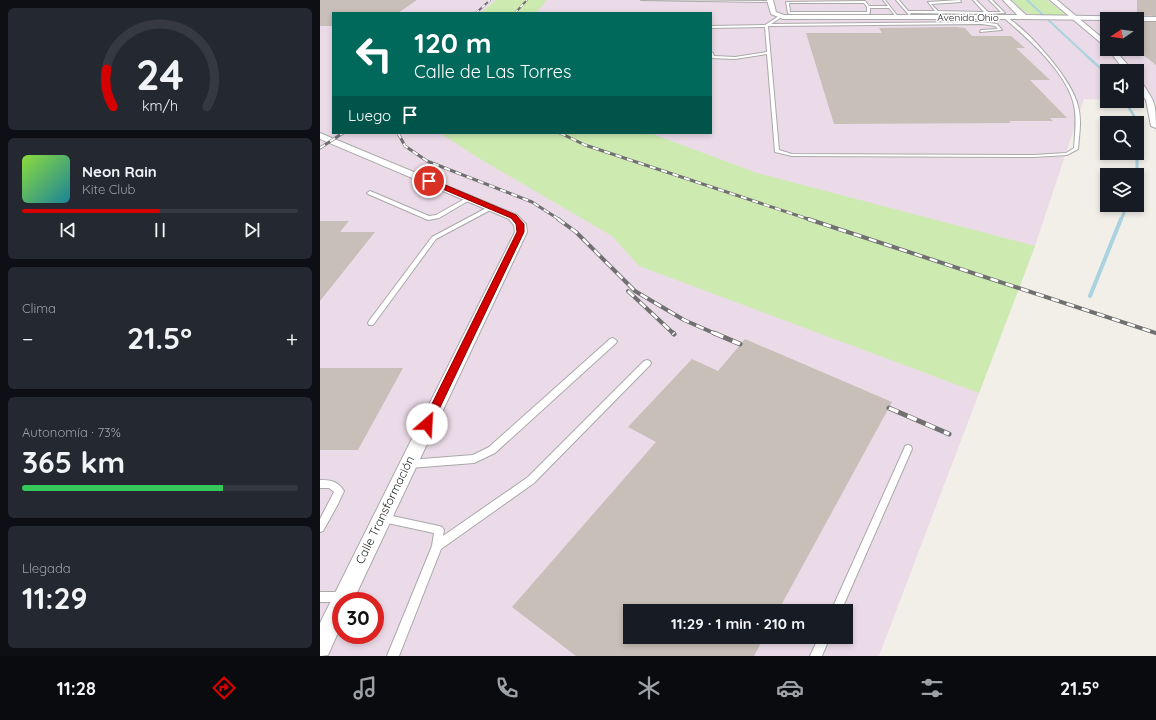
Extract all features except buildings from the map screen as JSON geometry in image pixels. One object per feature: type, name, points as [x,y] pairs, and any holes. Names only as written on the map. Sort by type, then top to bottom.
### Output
[{"type":"street","points":[[770,0],[773,13],[779,17]]},
{"type":"street","points":[[1006,0],[1024,17]]},
{"type":"street","points":[[1053,0],[1100,40]]},
{"type":"street","points":[[1018,11],[1037,17]]},
{"type":"street","name":"Avenida Ohio","points":[[779,17],[1050,17],[1156,19]]},
{"type":"street","points":[[1116,56],[1123,64]]},
{"type":"street","points":[[1144,92],[1150,100],[1155,126]]},
{"type":"street","points":[[320,136],[492,207]]},
{"type":"street","name":"Calle Transformación","points":[[346,592],[520,232],[520,224],[513,217],[492,207]]},
{"type":"street","name":"Calle Transformación","points":[[320,647],[332,621]]},
{"type":"lane","points":[[642,0],[770,0]]},
{"type":"lane","points":[[884,0],[889,8],[898,17]]},
{"type":"lane","points":[[897,0],[912,17]]},
{"type":"lane","points":[[975,0],[980,1]]},
{"type":"lane","points":[[975,0],[987,12]]},
{"type":"lane","points":[[937,12],[929,2],[960,1]]},
{"type":"lane","points":[[868,7],[889,8],[906,11],[1004,12],[989,1]]},
{"type":"lane","points":[[787,2],[865,2],[868,7],[870,13],[789,13],[787,2]]},
{"type":"lane","points":[[767,26],[779,17]]},
{"type":"lane","points":[[767,26],[777,151],[784,154],[1034,156],[1067,154],[1076,149],[1078,130],[1075,101],[1065,83],[1037,46],[1005,17]]},
{"type":"lane","points":[[712,27],[982,23],[996,25],[1000,30],[981,31]]},
{"type":"lane","points":[[712,57],[735,58],[768,53]]},
{"type":"lane","points":[[370,193],[428,218],[437,217],[470,198]]},
{"type":"lane","points":[[371,323],[434,238],[492,207]]},
{"type":"lane","points":[[407,464],[474,459],[492,450],[613,341]]},
{"type":"lane","points":[[436,546],[531,480],[647,363]]},
{"type":"lane","points":[[839,604],[908,449]]},
{"type":"lane","points":[[320,484],[331,484],[339,490],[335,502],[320,528]]},
{"type":"lane","points":[[382,518],[439,530],[436,546],[393,656]]},
{"type":"lane","points":[[320,597],[332,599]]},
{"type":"lane","points":[[816,656],[821,644]]},
{"type":"shaded area","points":[[320,0],[1156,0],[1156,102],[1144,102],[1144,64],[1100,64],[1100,100],[1084,99],[1035,246],[879,656],[320,656]]},
{"type":"green space","points":[[496,0],[547,0],[537,12],[482,12]]},
{"type":"green space","points":[[1012,0],[1047,0],[1067,16],[1028,14]]},
{"type":"green space","points":[[442,134],[653,134],[757,173],[1035,246],[979,393],[639,266],[612,236],[480,159]]},
{"type":"waterway","points":[[1027,0],[1089,58]]},
{"type":"waterway","points":[[1088,57],[1100,68]]},
{"type":"waterway","points":[[1129,108],[1137,121],[1137,168]]},
{"type":"waterway","points":[[1121,220],[1124,212]]},
{"type":"waterway","points":[[1090,296],[1121,219]]},
{"type":"railway","points":[[477,12],[490,0]]},
{"type":"railway","points":[[516,12],[527,0]]},
{"type":"railway","points":[[320,148],[341,134]]},
{"type":"railway","points":[[399,134],[405,146],[427,161],[532,202],[560,220]]},
{"type":"railway","points":[[562,134],[585,145],[811,220]]},
{"type":"railway","points":[[558,219],[576,232],[635,291],[684,320],[716,334]]},
{"type":"railway","points":[[808,219],[1156,333]]},
{"type":"railway","points":[[628,291],[674,334],[673,333]]},
{"type":"railway","points":[[714,333],[740,344]]},
{"type":"railway","points":[[889,408],[949,434]]},
{"type":"route","points":[[427,424],[520,232],[520,224],[513,217],[429,181]]}]
